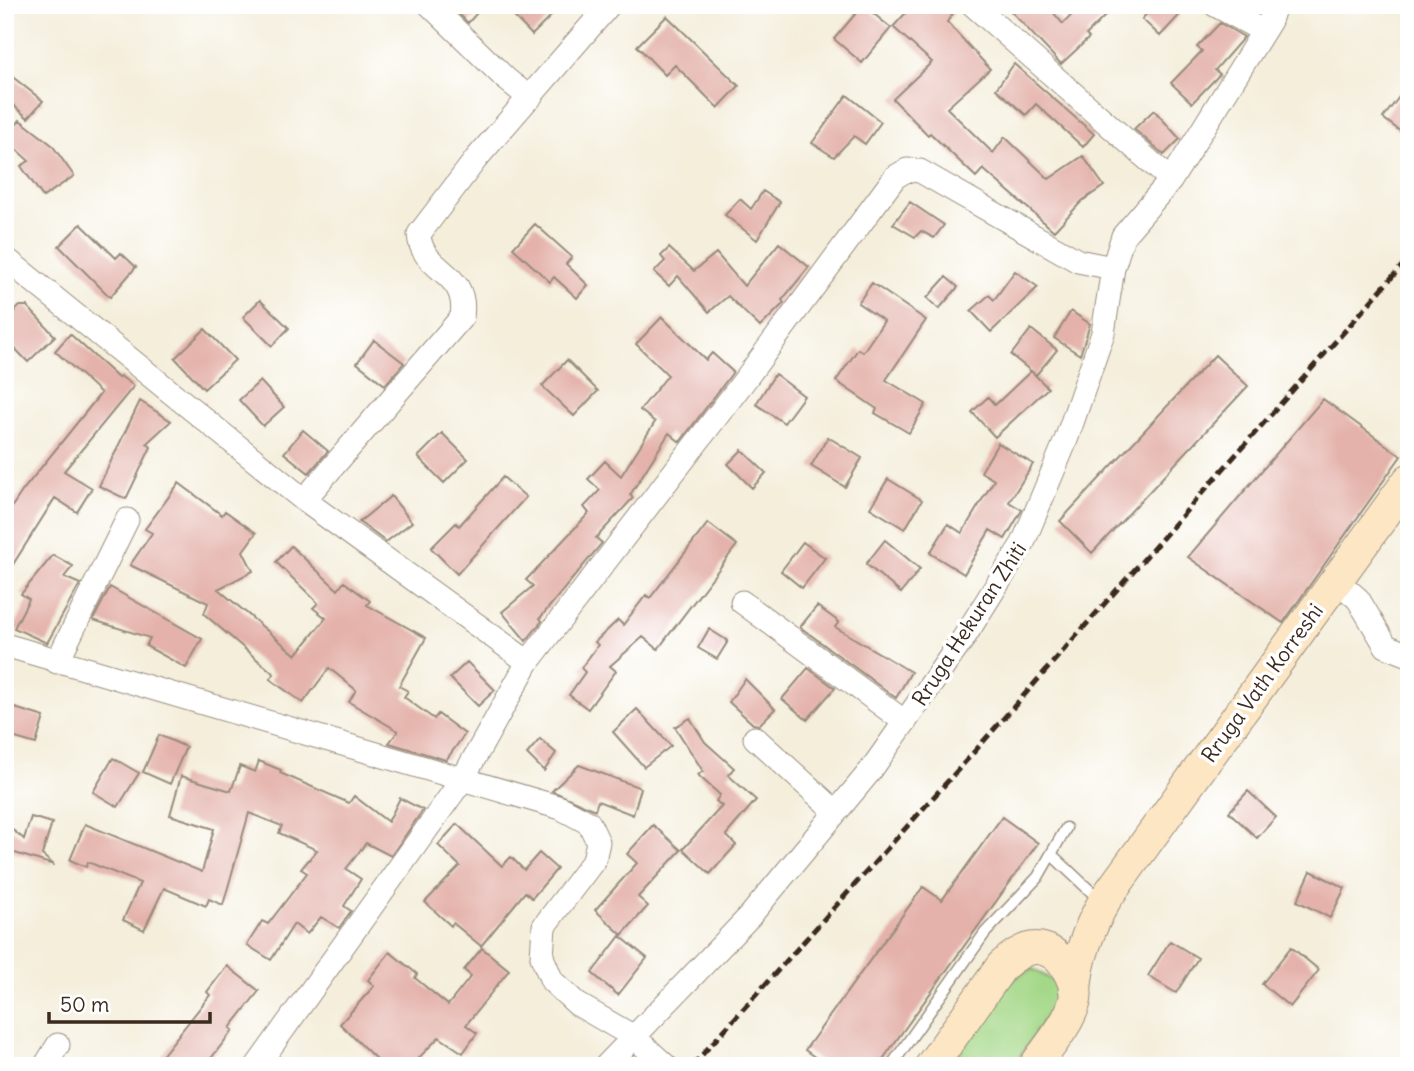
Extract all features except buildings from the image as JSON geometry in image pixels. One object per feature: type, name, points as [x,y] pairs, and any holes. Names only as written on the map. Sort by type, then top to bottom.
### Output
[{"type":"main road","name":"Rruga Vath Korreshi","points":[[1035,1066],[1069,1014],[1082,952],[1106,896],[1409,480]]},
{"type":"main road","name":"Rruga Vath Korreshi","points":[[931,1066],[998,971],[1016,955],[1062,932],[1106,896]]},
{"type":"main road","points":[[1031,949],[1045,950],[1057,959],[1070,973],[1076,990]]},
{"type":"street","points":[[430,5],[506,79],[530,98]]},
{"type":"street","points":[[304,500],[462,317],[464,302],[460,288],[419,245],[419,234],[476,159],[608,5]]},
{"type":"street","points":[[973,5],[1171,180]]},
{"type":"street","points":[[1215,5],[1263,31]]},
{"type":"street","name":"Rruga Hekuran Zhiti","points":[[606,1066],[750,916],[836,812],[905,722],[963,639],[1023,543],[1066,440],[1103,333],[1112,268],[1123,236],[1147,204],[1171,180],[1263,31],[1275,5]]},
{"type":"street","points":[[257,1066],[462,780],[528,662],[744,381],[895,177],[906,170],[919,172],[1078,261],[1112,268]]},
{"type":"street","points":[[5,258],[304,500],[528,662]]},
{"type":"street","points":[[57,662],[127,520]]},
{"type":"street","points":[[1337,581],[1358,599],[1386,646],[1409,654]]},
{"type":"street","points":[[742,602],[905,722]]},
{"type":"street","points":[[5,645],[330,738],[561,808],[589,823],[598,842],[594,860],[544,926],[542,957],[552,981],[577,1004],[634,1037],[666,1066]]},
{"type":"street","points":[[755,737],[836,812]]},
{"type":"street","points":[[45,1066],[58,1045]]},
{"type":"lane","points":[[891,1066],[985,933],[1030,887],[1052,855],[1066,828]]},
{"type":"lane","points":[[1052,855],[1106,896]]},
{"type":"green space","points":[[1033,969],[1055,982],[1058,997],[1014,1066],[951,1066],[1000,994],[1012,981]]},
{"type":"railway","points":[[692,1066],[974,752],[1409,258]]}]
